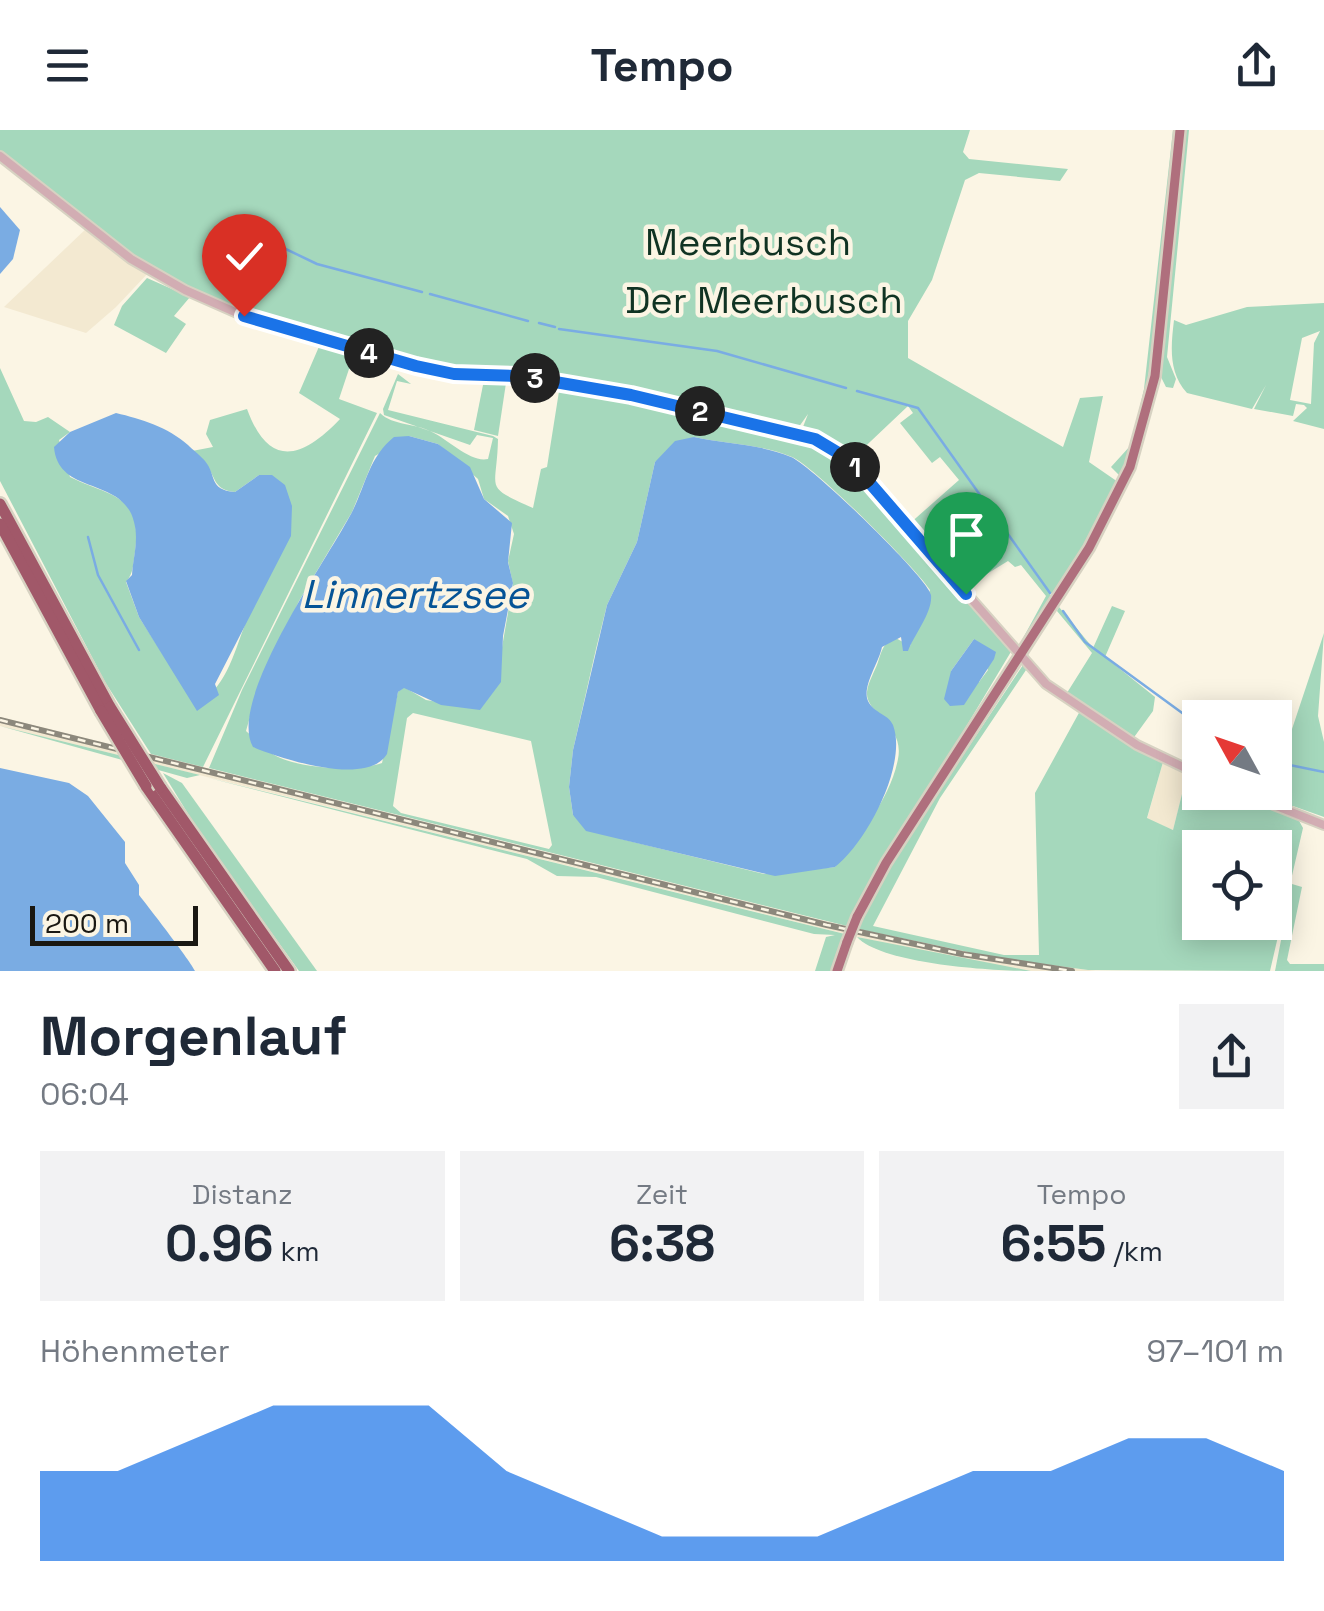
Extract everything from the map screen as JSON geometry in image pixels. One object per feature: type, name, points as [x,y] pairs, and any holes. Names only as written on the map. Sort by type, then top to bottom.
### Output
[{"type":"highway","points":[[0,504],[106,709]]},
{"type":"highway","points":[[0,524],[153,786],[275,971]]},
{"type":"highway","points":[[153,786],[289,971]]},
{"type":"main road","points":[[837,971],[858,917],[886,864],[1113,505],[1144,427],[1159,347],[1180,130]]},
{"type":"street","points":[[0,156],[130,259],[185,290],[244,316],[416,366],[454,374],[520,376],[631,395],[829,445],[850,460],[1021,655],[1064,698],[1146,751],[1182,767]]},
{"type":"street","points":[[1286,810],[1324,825]]},
{"type":"shaded area","points":[[88,227],[150,271],[116,307],[86,333],[4,307]]},
{"type":"shaded area","points":[[0,717],[857,929],[992,957],[1096,971],[1031,971],[915,951],[0,726]]},
{"type":"shaded area","points":[[1163,762],[1182,772],[1182,794],[1173,830],[1147,819]]},
{"type":"green space","name":"Der Meerbusch","points":[[0,130],[970,130],[963,152],[969,159],[1068,169],[1060,181],[979,173],[965,180],[932,280],[908,321],[908,358],[1063,447],[1080,398],[1103,396],[1089,462],[1118,482],[1076,563],[1052,594],[1042,582],[1052,597],[1022,640],[1046,596],[1021,565],[1015,567],[1008,561],[964,588],[908,525],[959,480],[940,457],[932,463],[900,423],[913,413],[908,406],[852,459],[826,441],[801,432],[808,414],[796,431],[633,393],[512,372],[437,368],[220,304],[131,258],[0,155]]},
{"type":"green space","points":[[1173,130],[1169,220],[1151,361],[1137,434],[1120,476],[1111,467],[1131,445],[1144,389]]},
{"type":"green space","points":[[1185,130],[1189,130],[1167,357],[1176,379],[1173,388],[1166,387],[1161,377]]},
{"type":"green space","points":[[147,278],[190,297],[174,316],[186,324],[166,353],[114,325],[122,306]]},
{"type":"green space","points":[[1324,303],[1324,429],[1293,421],[1307,408],[1304,405],[1296,404],[1293,416],[1254,409],[1266,385],[1252,409],[1187,393],[1181,385],[1172,358],[1174,320],[1186,325],[1247,307]],"holes":[[[1320,331],[1314,343],[1311,404],[1290,400],[1302,338]]]},
{"type":"green space","points":[[321,342],[361,353],[354,370],[349,369],[339,399],[377,413],[203,767],[151,754],[105,682],[0,481],[0,368],[24,421],[48,417],[70,432],[59,440],[70,477],[120,500],[134,518],[133,568],[126,582],[139,617],[192,700],[212,692],[222,679],[251,609],[266,584],[259,475],[235,492],[228,491],[219,486],[204,460],[192,451],[213,447],[206,434],[210,420],[247,409],[265,442],[276,449],[300,449],[326,433],[340,419],[299,393]]},
{"type":"green space","points":[[398,374],[411,384],[397,381],[388,410],[498,439],[496,485],[506,495],[533,508],[541,469],[547,467],[560,385],[632,397],[826,446],[849,462],[1012,650],[847,926],[209,768],[242,690],[380,413],[391,420],[418,427],[384,415]],"holes":[[[430,431],[470,445],[477,435],[493,438],[488,459],[481,459]],[[409,436],[438,444],[478,479],[484,499],[508,516],[514,534],[508,561],[513,584],[501,653],[480,709],[426,700],[404,687],[398,692],[382,763],[341,768],[295,763],[271,753],[246,731],[258,688],[299,601],[352,512],[375,456]],[[694,437],[792,457],[864,519],[930,590],[910,646],[894,637],[887,642],[869,684],[868,700],[896,737],[898,759],[881,803],[835,867],[764,874],[621,839],[573,815],[569,787],[573,750],[596,649],[607,605],[637,542],[655,462]],[[974,639],[988,670],[979,682],[951,671]],[[413,713],[531,741],[552,845],[549,849],[401,813],[393,806],[407,718]]]},
{"type":"green space","points":[[484,380],[506,383],[498,436],[474,430]]},
{"type":"green space","points":[[1112,606],[1125,611],[1105,657],[1155,697],[1153,711],[1132,740],[1065,696],[1092,653],[1057,611],[1059,607],[1093,648]]},
{"type":"green space","points":[[1324,633],[1318,716],[1324,742],[1324,817],[1292,808],[1292,729]]},
{"type":"green space","points":[[1023,665],[1044,685],[1026,670],[940,798],[873,926],[1004,955],[1039,955],[1035,793],[1080,711],[1163,762],[1147,818],[1173,830],[1182,794],[1182,810],[1276,810],[1298,819],[1303,828],[1292,876],[1292,830],[1182,830],[1182,940],[1277,940],[1270,971],[1088,970],[992,957],[858,929],[892,862]]},
{"type":"green space","points":[[0,726],[200,775],[187,778]]},
{"type":"green space","points":[[163,773],[182,783],[317,971],[299,971],[201,835]]},
{"type":"green space","points":[[205,777],[849,936],[843,936],[831,971],[815,971],[826,937],[835,935],[814,934],[596,877],[557,876],[527,859]]},
{"type":"green space","points":[[1292,884],[1302,887],[1292,936]]},
{"type":"green space","points":[[857,937],[1031,971],[913,960],[889,954]]},
{"type":"green space","points":[[1281,940],[1291,940],[1287,960],[1290,964],[1324,964],[1324,971],[1275,971]]},
{"type":"water","points":[[0,207],[20,230],[13,259],[0,274]]},
{"type":"water","points":[[116,413],[172,433],[204,459],[217,485],[226,491],[235,492],[259,475],[272,475],[285,485],[292,506],[291,536],[215,684],[219,695],[197,711],[139,617],[126,581],[132,575],[136,542],[128,508],[105,491],[67,473],[58,462],[54,447],[70,432]]},
{"type":"water","name":"Linnertzsee","points":[[409,436],[438,444],[470,467],[484,499],[512,523],[508,562],[513,583],[503,636],[501,682],[480,710],[441,705],[404,688],[398,692],[387,754],[377,764],[362,769],[323,767],[253,747],[249,725],[254,697],[284,628],[353,510],[379,453],[394,437]]},
{"type":"water","points":[[694,437],[767,449],[803,465],[891,546],[931,595],[926,616],[908,651],[903,651],[901,637],[882,647],[870,679],[869,703],[893,725],[895,761],[871,822],[835,867],[775,876],[586,831],[573,815],[569,787],[573,750],[607,605],[637,542],[655,462],[675,441]]},
{"type":"water","points":[[974,639],[996,652],[994,659],[964,705],[950,706],[944,699],[951,671]]},
{"type":"water","points":[[0,768],[69,783],[88,796],[125,842],[125,863],[139,885],[139,895],[195,971],[0,971]]},
{"type":"waterway","points":[[229,222],[261,238]]},
{"type":"waterway","points":[[267,240],[317,264],[422,292]]},
{"type":"waterway","points":[[430,294],[528,321]]},
{"type":"waterway","points":[[539,323],[555,327]]},
{"type":"waterway","points":[[559,329],[717,351],[846,388]]},
{"type":"waterway","points":[[857,391],[918,408],[1050,593]]},
{"type":"waterway","points":[[88,537],[98,575],[139,650]]},
{"type":"waterway","points":[[1063,611],[1085,642],[1182,713]]},
{"type":"waterway","points":[[1292,765],[1324,772]]},
{"type":"railway","points":[[0,720],[827,925],[962,954],[1072,971]]},
{"type":"route","points":[[244,316],[416,366],[454,374],[520,376],[631,395],[815,439],[850,460],[966,594]]},
{"type":"park label","name":"Meerbusch","points":[[748,242]]}]
